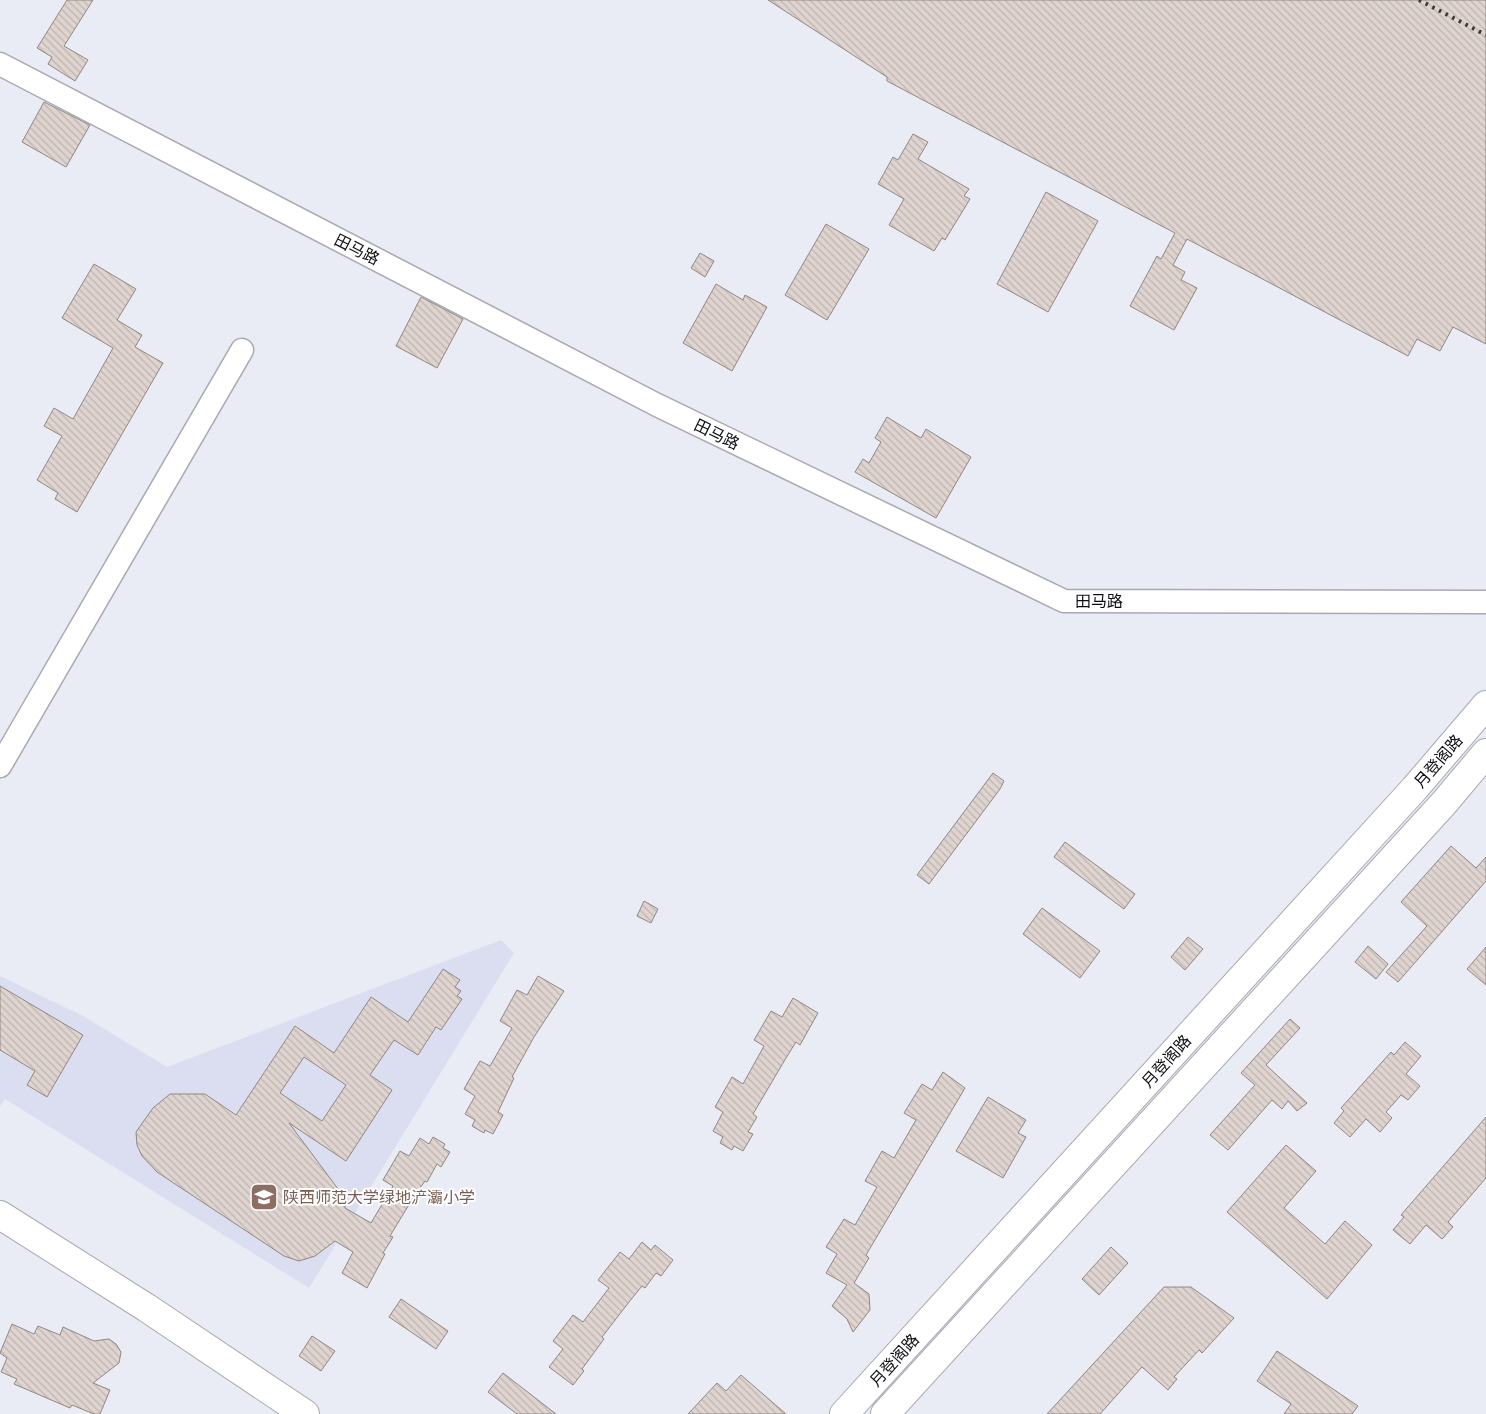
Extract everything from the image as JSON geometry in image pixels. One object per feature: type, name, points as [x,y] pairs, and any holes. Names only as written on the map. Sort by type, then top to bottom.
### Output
[{"type":"main road","name":"月登阁路","points":[[844,1414],[1415,788],[1486,705]]},
{"type":"main road","name":"月登阁路","points":[[886,1414],[1430,817],[1486,753]]},
{"type":"main road","points":[[0,1215],[147,1308],[306,1414]]},
{"type":"street","name":"田马路","points":[[0,64],[657,405],[1064,601],[1486,602]]},
{"type":"street","points":[[0,766],[242,350]]},
{"type":"shaded area","name":"陕西师范大学绿地浐灞小学","points":[[501,940],[514,953],[309,1288],[5,1099],[0,1106],[0,976],[83,1016],[167,1067]]},
{"type":"building","points":[[67,0],[93,0],[64,46],[88,60],[75,81],[48,64],[52,57],[37,48]]},
{"type":"building","points":[[768,0],[1486,0],[1486,344],[1453,327],[1440,351],[1417,339],[1408,356],[1187,239],[1173,265],[1185,272],[1181,280],[1197,288],[1174,330],[1130,306],[1157,256],[1161,259],[1175,233],[887,81],[887,77]]},
{"type":"building","points":[[44,102],[90,125],[66,167],[22,142]]},
{"type":"building","points":[[913,134],[928,142],[918,159],[969,189],[964,196],[970,199],[945,240],[942,238],[934,251],[889,225],[904,199],[878,184],[893,157],[898,160]]},
{"type":"building","points":[[1046,192],[1098,221],[1048,312],[997,284]]},
{"type":"building","points":[[826,224],[869,249],[827,320],[785,295]]},
{"type":"building","points":[[700,253],[714,261],[705,277],[691,268]]},
{"type":"building","points":[[94,264],[136,289],[117,320],[142,335],[135,347],[163,363],[77,512],[55,499],[58,493],[37,480],[62,436],[44,426],[54,408],[73,419],[113,348],[62,318]]},
{"type":"building","points":[[716,284],[743,300],[745,295],[767,307],[732,371],[683,343]]},
{"type":"building","points":[[421,297],[463,319],[437,368],[396,346]]},
{"type":"building","points":[[887,417],[921,438],[926,429],[971,457],[936,518],[855,472],[863,459],[869,463],[881,442],[875,438]]},
{"type":"building","points":[[993,773],[1004,781],[1000,789],[929,884],[917,875]]},
{"type":"building","points":[[1065,842],[1135,894],[1124,909],[1054,857]]},
{"type":"building","points":[[1451,846],[1476,868],[1486,857],[1486,881],[1398,982],[1386,972],[1427,926],[1401,902]]},
{"type":"building","points":[[644,901],[658,909],[651,923],[637,916]]},
{"type":"building","points":[[1042,908],[1100,951],[1080,978],[1023,934]]},
{"type":"building","points":[[1188,937],[1203,949],[1185,970],[1171,957]]},
{"type":"building","points":[[1368,946],[1388,964],[1376,979],[1355,962]]},
{"type":"building","points":[[1486,947],[1486,985],[1467,969]]},
{"type":"building","points":[[443,969],[460,980],[455,987],[461,991],[457,996],[462,999],[441,1030],[436,1027],[418,1055],[394,1040],[370,1075],[392,1090],[346,1161],[289,1123],[344,1197],[345,1208],[371,1223],[393,1186],[383,1180],[400,1151],[409,1156],[420,1138],[429,1144],[433,1137],[445,1144],[443,1148],[450,1152],[441,1167],[437,1164],[427,1182],[425,1181],[413,1198],[390,1236],[393,1237],[383,1253],[385,1254],[367,1288],[342,1273],[353,1252],[335,1241],[315,1256],[299,1261],[284,1256],[157,1172],[142,1156],[137,1145],[136,1132],[153,1108],[170,1094],[205,1094],[236,1115],[295,1026],[334,1053],[371,997],[408,1022]],"holes":[[[304,1057],[346,1085],[322,1121],[280,1093]]]},
{"type":"building","points":[[538,976],[564,991],[534,1037],[512,1077],[514,1078],[498,1112],[503,1115],[493,1134],[485,1130],[484,1133],[472,1126],[475,1120],[465,1114],[475,1096],[464,1089],[480,1061],[490,1066],[512,1028],[500,1021],[517,990],[527,995]]},
{"type":"building","points":[[0,986],[83,1035],[47,1097],[27,1085],[35,1071],[0,1050]]},
{"type":"building","points":[[793,998],[818,1013],[800,1045],[796,1042],[753,1114],[757,1117],[748,1132],[753,1134],[743,1151],[734,1146],[732,1150],[720,1143],[723,1137],[713,1131],[723,1112],[715,1107],[732,1077],[743,1084],[764,1046],[754,1040],[771,1011],[782,1017]]},
{"type":"building","points":[[1290,1019],[1300,1028],[1266,1065],[1307,1103],[1297,1111],[1288,1101],[1282,1109],[1272,1100],[1228,1150],[1210,1135],[1255,1085],[1241,1073]]},
{"type":"building","points":[[1405,1042],[1421,1056],[1406,1074],[1420,1086],[1408,1100],[1401,1095],[1386,1112],[1392,1118],[1380,1132],[1366,1119],[1350,1137],[1334,1123],[1344,1111],[1341,1108],[1391,1052],[1394,1055]]},
{"type":"building","points":[[943,1072],[965,1088],[866,1255],[869,1258],[854,1283],[869,1294],[870,1310],[853,1332],[847,1319],[832,1306],[847,1285],[826,1273],[837,1254],[826,1247],[844,1219],[855,1225],[877,1187],[865,1181],[882,1151],[894,1158],[916,1120],[904,1113],[922,1084],[932,1090]]},
{"type":"building","points":[[988,1097],[1026,1120],[1018,1133],[1026,1137],[1003,1178],[956,1151]]},
{"type":"building","points":[[1486,1117],[1486,1178],[1448,1222],[1453,1227],[1442,1239],[1426,1225],[1410,1244],[1393,1230],[1404,1217],[1401,1215]]},
{"type":"building","points":[[1286,1145],[1316,1171],[1284,1208],[1325,1244],[1345,1221],[1372,1245],[1327,1299],[1227,1212]]},
{"type":"building","points":[[642,1242],[651,1250],[655,1245],[673,1260],[661,1276],[656,1273],[645,1288],[642,1286],[629,1302],[602,1337],[604,1339],[573,1385],[549,1367],[563,1349],[553,1341],[573,1315],[583,1322],[609,1288],[598,1280],[620,1252],[629,1259]]},
{"type":"building","points":[[1111,1247],[1128,1263],[1099,1295],[1082,1279]]},
{"type":"building","points":[[1164,1287],[1191,1287],[1234,1318],[1202,1353],[1199,1350],[1174,1377],[1177,1379],[1168,1390],[1142,1367],[1100,1414],[1047,1414]]},
{"type":"building","points":[[401,1299],[448,1331],[436,1349],[389,1317]]},
{"type":"building","points":[[12,1324],[34,1334],[38,1326],[60,1335],[63,1327],[94,1341],[109,1339],[116,1344],[121,1352],[119,1363],[93,1383],[110,1390],[100,1414],[94,1414],[72,1405],[70,1408],[14,1384],[17,1379],[1,1372],[7,1358],[0,1353]]},
{"type":"building","points":[[312,1336],[335,1351],[321,1371],[299,1356]]},
{"type":"building","points":[[1277,1351],[1358,1406],[1352,1414],[1284,1414],[1291,1404],[1257,1381]]},
{"type":"building","points":[[503,1373],[556,1414],[517,1414],[488,1392]]},
{"type":"building","points":[[741,1375],[786,1414],[688,1414],[717,1383],[726,1391]]},
{"type":"railway","points":[[1419,0],[1486,35]]},
{"type":"place","name":"陕西师范大学绿地浐灞小学","points":[[264,1197]]}]
